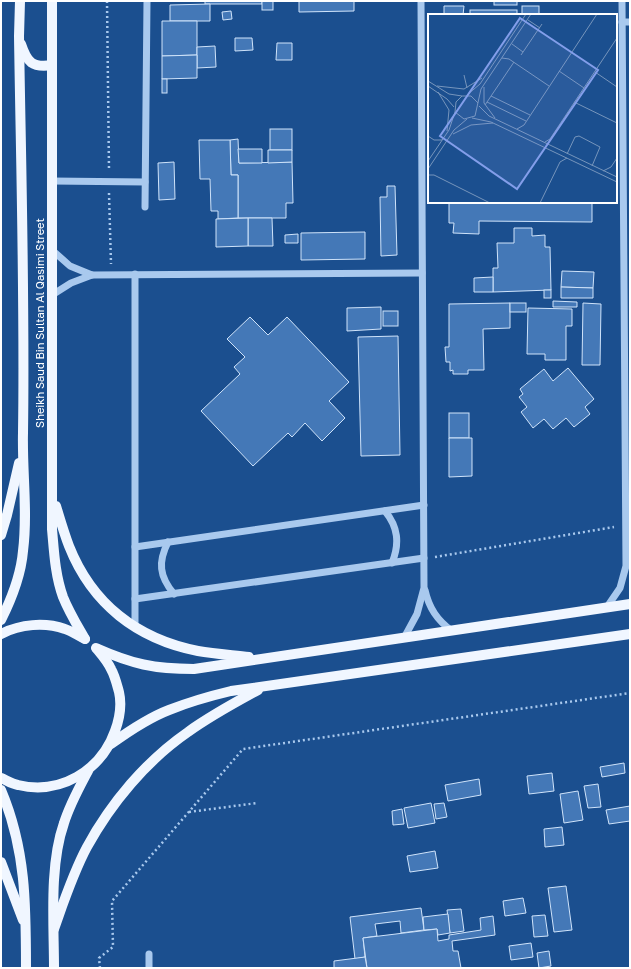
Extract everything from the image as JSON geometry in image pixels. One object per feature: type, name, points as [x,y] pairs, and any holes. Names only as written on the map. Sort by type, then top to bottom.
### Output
[{"type":"main road","name":"Sheikh Saud Bin Sultan Al Qasimi Street","points":[[1,620],[12,595],[18,576],[23,551],[25,525],[22,447],[23,274],[19,36],[20,1]]},
{"type":"main road","name":"Sheikh Saud Bin Sultan Al Qasimi Street","points":[[52,1],[52,528],[57,573],[63,596],[72,618],[85,639]]},
{"type":"main road","points":[[19,36],[23,51],[29,61],[35,66],[52,65]]},
{"type":"main road","points":[[1,535],[22,447]]},
{"type":"main road","points":[[53,498],[70,547],[84,576],[106,605],[120,617],[150,635],[182,647],[198,651],[261,658]]},
{"type":"main road","points":[[96,648],[120,658],[144,665],[169,669],[194,669],[630,604]]},
{"type":"main road","points":[[1,634],[23,626],[44,625],[65,629],[85,639],[96,648],[111,669],[119,694],[119,720],[111,744],[101,758],[89,770],[74,796],[63,824],[57,852],[54,881],[54,968]]},
{"type":"main road","points":[[111,744],[138,726],[168,710],[199,699],[231,691],[630,634]]},
{"type":"main road","points":[[54,929],[71,882],[87,847],[107,814],[130,784],[157,757],[187,732],[218,712],[264,687]]},
{"type":"main road","points":[[1,778],[18,785],[42,788],[67,782],[89,770]]},
{"type":"main road","points":[[1,790],[16,834],[22,864],[25,895],[26,968]]},
{"type":"main road","points":[[1,862],[26,926]]},
{"type":"street","points":[[145,207],[147,1]]},
{"type":"street","points":[[421,1],[425,153],[422,273],[424,588],[427,600],[433,612],[441,623],[452,631]]},
{"type":"street","points":[[607,608],[620,588],[626,566],[627,271],[620,151],[622,1]]},
{"type":"street","points":[[622,22],[630,22]]},
{"type":"street","points":[[52,181],[146,182]]},
{"type":"street","points":[[52,250],[70,266],[92,275],[422,273]]},
{"type":"street","points":[[135,274],[135,627]]},
{"type":"street","points":[[52,295],[71,284],[92,275]]},
{"type":"street","points":[[135,547],[424,505]]},
{"type":"street","points":[[385,511],[395,527],[397,536],[398,545],[392,563]]},
{"type":"street","points":[[168,542],[163,552],[161,564],[162,574],[166,585],[174,594]]},
{"type":"street","points":[[135,599],[424,558]]},
{"type":"street","points":[[626,566],[630,575]]},
{"type":"street","points":[[404,638],[417,614],[424,588]]},
{"type":"street","points":[[149,954],[149,968]]},
{"type":"path","points":[[107,1],[111,275]]},
{"type":"path","points":[[424,558],[626,525]]},
{"type":"path","points":[[100,968],[99,958],[113,947],[112,901],[243,749],[630,693]]},
{"type":"path","points":[[189,812],[257,803]]},
{"type":"building","points":[[205,1],[262,1],[262,4],[205,4]]},
{"type":"building","points":[[262,1],[273,1],[273,10],[262,10]]},
{"type":"building","points":[[299,1],[354,1],[354,11],[299,12]]},
{"type":"building","points":[[494,1],[517,1],[517,5],[494,5]]},
{"type":"building","points":[[210,4],[210,21],[170,21],[170,5]]},
{"type":"building","points":[[444,6],[464,6],[463,14],[444,14]]},
{"type":"building","points":[[522,6],[539,6],[539,14],[522,14]]},
{"type":"building","points":[[470,10],[517,10],[517,14],[470,14]]},
{"type":"building","points":[[231,11],[232,19],[223,20],[222,12]]},
{"type":"building","points":[[162,21],[197,21],[197,55],[162,56]]},
{"type":"building","points":[[235,38],[252,38],[253,50],[235,51]]},
{"type":"building","points":[[277,43],[292,43],[292,60],[276,60]]},
{"type":"building","points":[[215,46],[216,67],[197,68],[197,47]]},
{"type":"building","points":[[197,55],[197,78],[162,79],[162,56]]},
{"type":"building","points":[[162,79],[167,79],[167,93],[162,93]]},
{"type":"building","points":[[270,129],[292,129],[292,150],[270,150]]},
{"type":"building","points":[[238,139],[239,163],[292,162],[293,203],[286,203],[286,218],[238,218],[238,175],[231,175],[230,140]]},
{"type":"building","points":[[199,140],[230,140],[231,175],[238,175],[238,218],[218,219],[218,211],[211,211],[210,179],[200,179]]},
{"type":"building","points":[[238,149],[262,149],[262,163],[239,163]]},
{"type":"building","points":[[268,150],[292,150],[292,162],[268,163]]},
{"type":"building","points":[[174,162],[175,199],[159,200],[158,163]]},
{"type":"building","points":[[387,186],[395,186],[397,255],[381,256],[380,197],[387,197]]},
{"type":"building","points":[[449,203],[592,203],[592,222],[479,221],[479,234],[453,233],[454,223],[449,223]]},
{"type":"building","points":[[248,218],[272,218],[273,246],[248,246]]},
{"type":"building","points":[[248,218],[248,246],[216,247],[216,219]]},
{"type":"building","points":[[514,228],[532,228],[532,236],[545,235],[545,247],[550,247],[551,290],[493,292],[493,268],[498,268],[497,243],[514,243]]},
{"type":"building","points":[[365,232],[365,259],[301,260],[301,233]]},
{"type":"building","points":[[298,234],[298,243],[285,243],[285,235]]},
{"type":"building","points":[[562,271],[594,272],[593,288],[561,287]]},
{"type":"building","points":[[493,277],[493,292],[474,292],[474,278]]},
{"type":"building","points":[[561,287],[593,288],[593,298],[561,298]]},
{"type":"building","points":[[544,290],[551,290],[551,298],[544,298]]},
{"type":"building","points":[[553,301],[577,302],[577,307],[553,307]]},
{"type":"building","points":[[510,303],[510,328],[483,329],[484,370],[468,370],[468,374],[453,374],[453,370],[450,371],[450,362],[446,362],[445,347],[449,347],[449,304]]},
{"type":"building","points":[[510,303],[526,303],[526,312],[510,312]]},
{"type":"building","points":[[583,303],[601,304],[600,365],[582,365]]},
{"type":"building","points":[[381,307],[381,329],[347,331],[347,308]]},
{"type":"building","points":[[528,308],[572,309],[572,326],[566,326],[566,360],[545,360],[545,354],[527,354]]},
{"type":"building","points":[[383,311],[398,311],[398,326],[383,326]]},
{"type":"building","points":[[250,317],[268,335],[287,317],[349,382],[329,401],[345,418],[322,441],[305,423],[292,437],[288,433],[253,466],[201,411],[240,374],[234,367],[245,357],[227,339]]},
{"type":"building","points":[[398,336],[400,455],[361,456],[358,337]]},
{"type":"building","points":[[568,368],[594,399],[585,407],[590,414],[574,427],[566,418],[553,429],[544,419],[533,428],[521,412],[527,407],[519,397],[523,394],[520,389],[544,369],[553,381]]},
{"type":"building","points":[[449,413],[469,413],[469,438],[449,438]]},
{"type":"building","points":[[449,438],[472,438],[472,476],[449,477]]},
{"type":"building","points":[[624,763],[625,773],[602,777],[600,767]]},
{"type":"building","points":[[552,773],[554,791],[529,794],[527,776]]},
{"type":"building","points":[[479,779],[481,795],[448,801],[445,785]]},
{"type":"building","points":[[598,784],[601,807],[588,808],[584,786]]},
{"type":"building","points":[[578,791],[583,820],[564,823],[560,794]]},
{"type":"building","points":[[431,803],[435,823],[408,828],[404,808]]},
{"type":"building","points":[[444,803],[447,817],[436,819],[434,804]]},
{"type":"building","points":[[630,806],[630,821],[609,824],[606,810]]},
{"type":"building","points":[[402,809],[404,824],[393,825],[392,811]]},
{"type":"building","points":[[562,827],[564,845],[545,847],[544,829]]},
{"type":"building","points":[[435,851],[438,868],[410,872],[407,856]]},
{"type":"building","points":[[566,886],[572,930],[554,932],[548,888]]},
{"type":"building","points":[[523,898],[526,913],[505,916],[503,901]]},
{"type":"building","points":[[421,908],[424,930],[401,933],[400,921],[375,924],[377,936],[363,938],[365,957],[355,959],[350,917]]},
{"type":"building","points":[[461,909],[464,931],[450,933],[447,910]]},
{"type":"building","points":[[448,914],[450,933],[438,935],[437,929],[424,930],[423,917]]},
{"type":"building","points":[[545,915],[548,936],[534,937],[532,916]]},
{"type":"building","points":[[493,916],[495,935],[452,941],[453,951],[458,951],[461,968],[367,968],[363,938],[437,929],[438,941],[449,939],[449,935],[481,930],[480,918]]},
{"type":"building","points":[[531,943],[533,957],[511,960],[509,946]]},
{"type":"building","points":[[549,951],[551,966],[539,968],[537,953]]},
{"type":"building","points":[[365,957],[367,968],[334,968],[334,961]]}]
